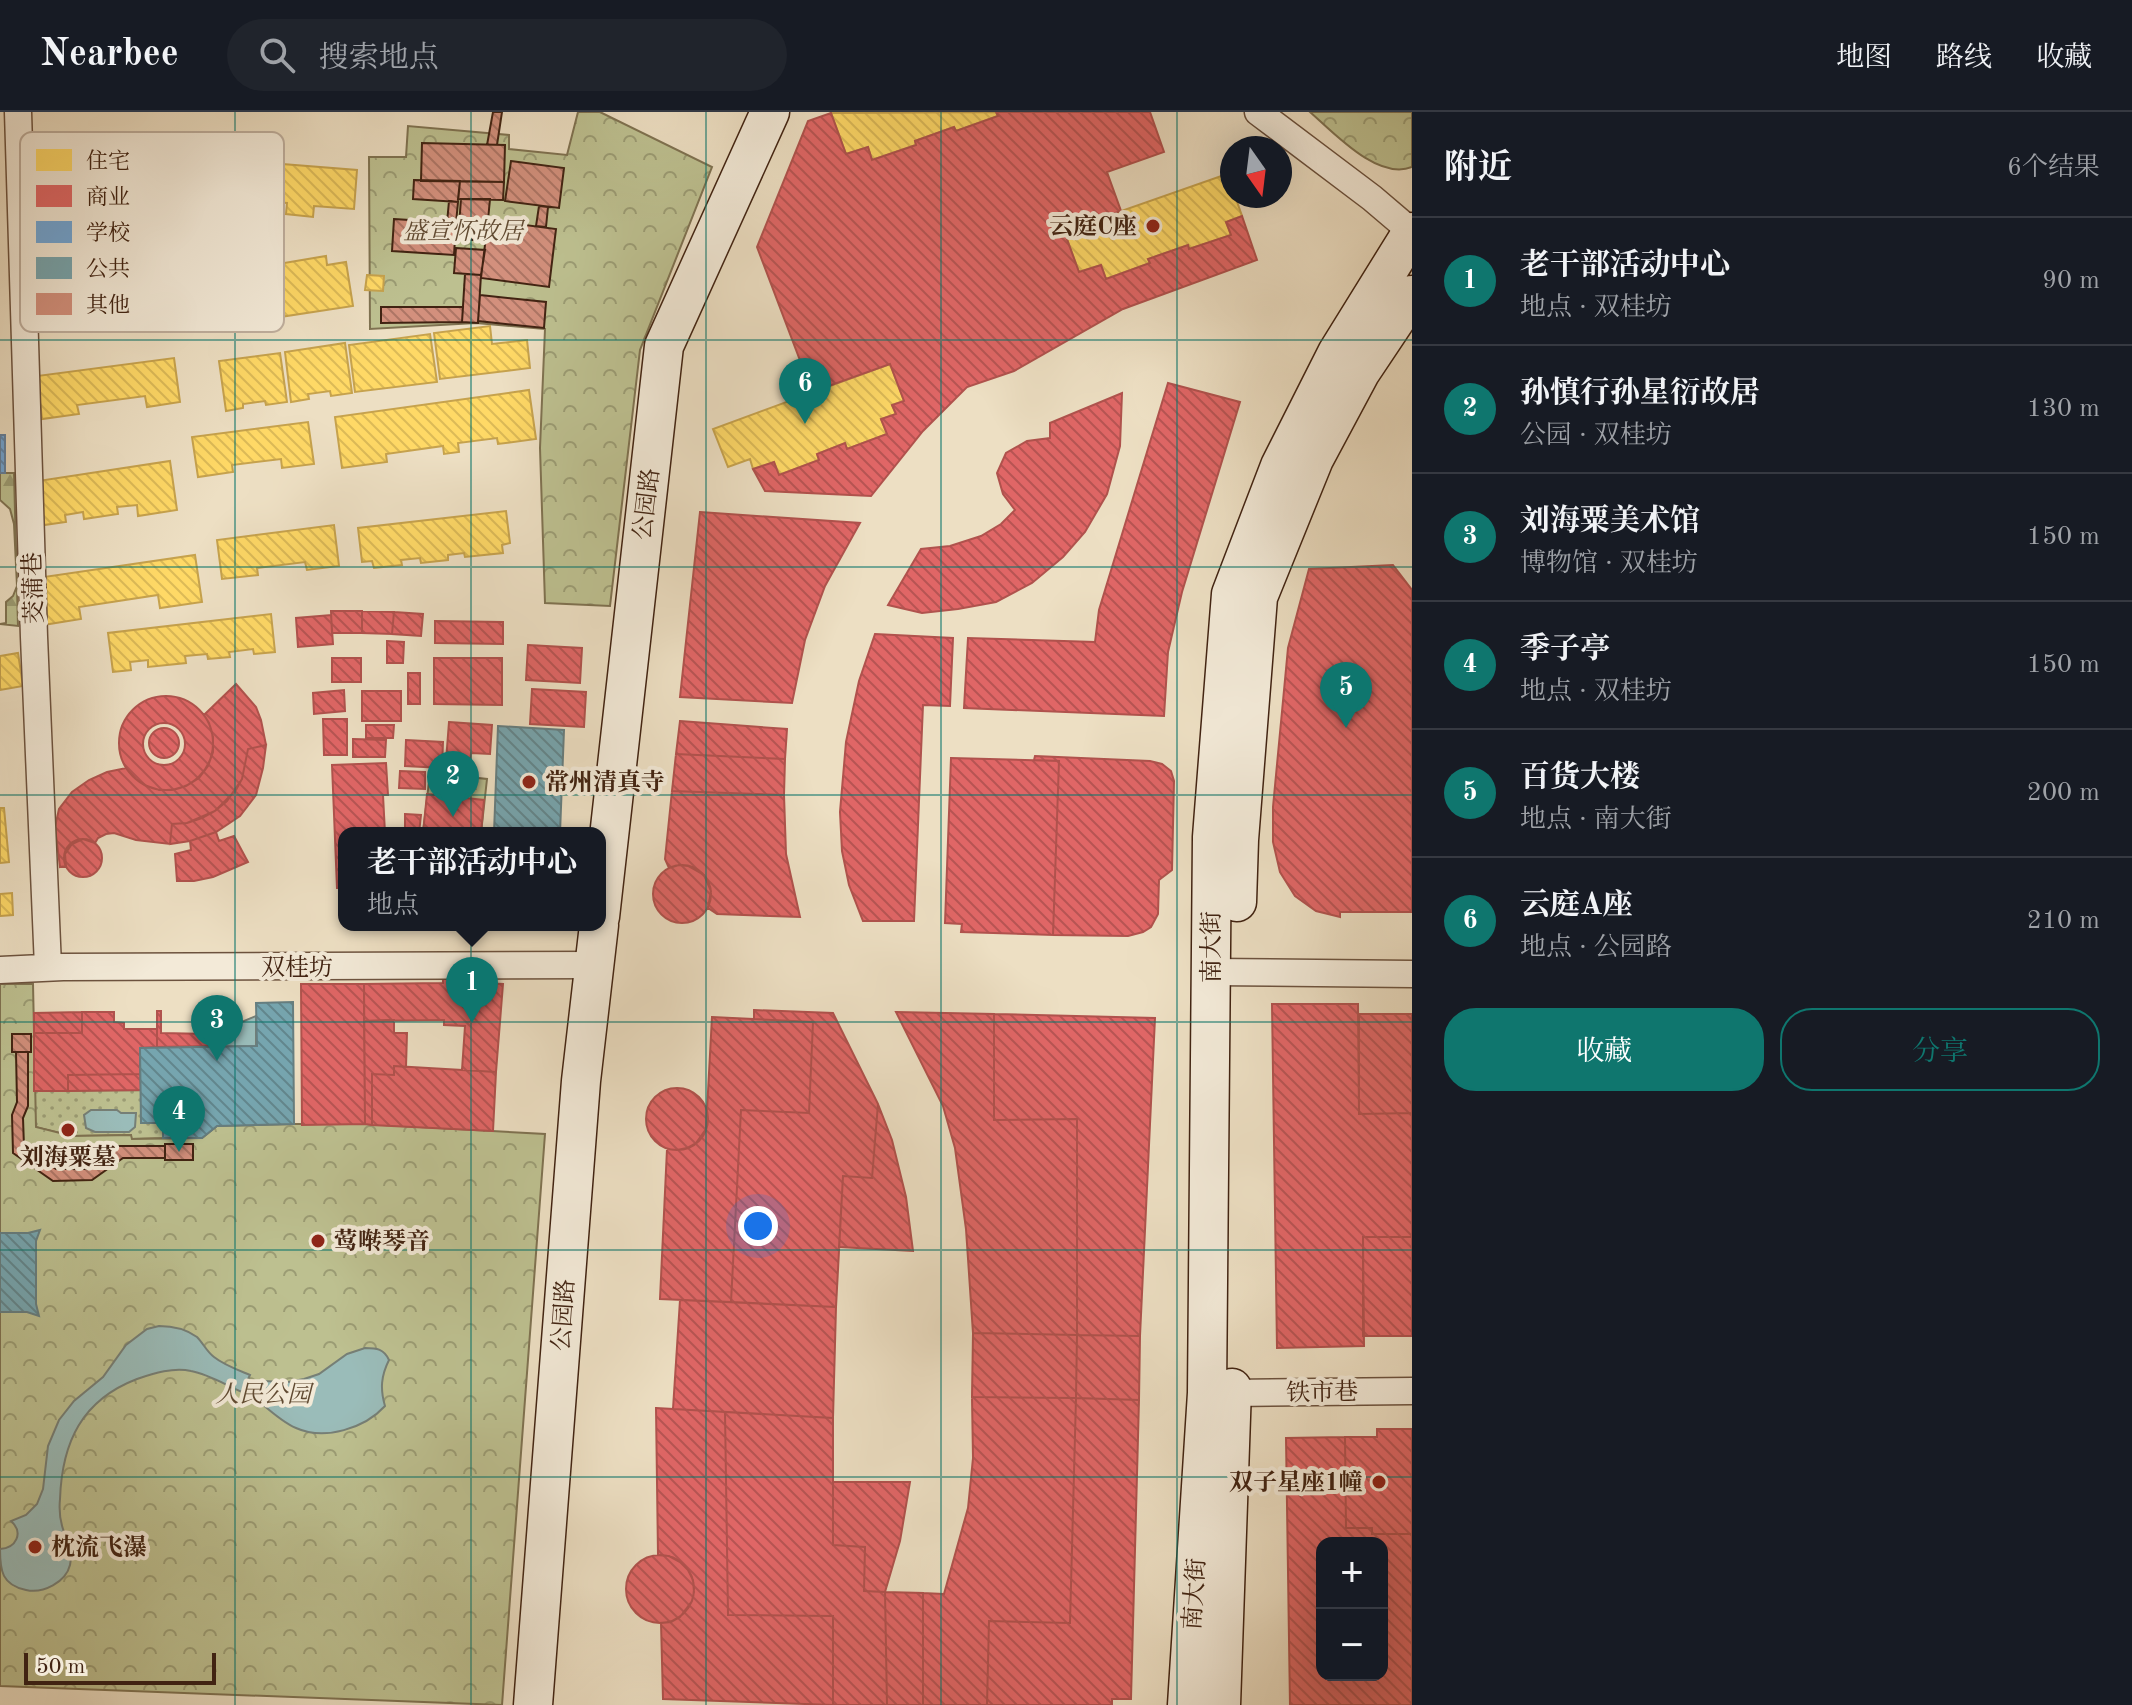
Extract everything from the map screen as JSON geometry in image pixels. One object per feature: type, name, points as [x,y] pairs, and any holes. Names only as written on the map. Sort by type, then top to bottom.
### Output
[{"type":"main road","name":"公园路","points":[[606,861],[664,346],[770,112]]},
{"type":"main road","name":"南大街","points":[[1221,1705],[1232,1393],[1224,972],[1212,837],[1231,594],[1280,466],[1337,353],[1412,232]]},
{"type":"main road","name":"南大街","points":[[1187,1705],[1207,1393],[1224,972],[1239,840],[1258,597],[1314,459],[1360,373],[1412,295]]},
{"type":"main road","name":"公园路","points":[[533,1705],[581,1081],[598,931]]},
{"type":"street","name":"茭蒲巷","points":[[18,112],[20,178]]},
{"type":"street","points":[[1258,112],[1412,232]]},
{"type":"street","name":"茭蒲巷","points":[[25,332],[48,967]]},
{"type":"street","name":"双桂坊","points":[[0,970],[48,967],[595,965]]},
{"type":"street","points":[[1224,972],[1412,974]]},
{"type":"street","name":"铁市巷","points":[[1232,1393],[1412,1391]]},
{"type":"green space","name":"盛宣怀故居","points":[[578,112],[600,112],[712,167],[640,350],[610,606],[545,603],[540,448],[545,329],[476,323],[370,329],[369,157],[406,157],[408,126],[509,135],[509,149],[567,155]]},
{"type":"green space","points":[[1310,112],[1412,112],[1412,167],[1399,170],[1371,161],[1357,153]]},
{"type":"green space","points":[[0,473],[14,473],[17,584],[14,524],[10,509],[0,500]]},
{"type":"green space","points":[[17,586],[18,626],[0,624],[6,623],[6,602]]},
{"type":"green space","points":[[430,773],[487,779],[482,827],[424,827]]},
{"type":"green space","name":"人民公园","points":[[0,984],[33,984],[36,1127],[72,1136],[131,1135],[132,1139],[202,1138],[217,1126],[294,1124],[365,1124],[545,1134],[502,1705],[0,1686]]},
{"type":"green space","points":[[141,1090],[141,1123],[163,1123],[163,1138],[72,1136],[35,1127],[34,1091]]},
{"type":"water","points":[[256,1016],[256,1046],[209,1047],[209,1033]]},
{"type":"water","points":[[91,1110],[136,1113],[135,1127],[129,1132],[95,1132],[86,1128],[84,1115]]},
{"type":"water","points":[[159,1326],[179,1328],[193,1334],[218,1360],[250,1375],[242,1392],[204,1375],[178,1370],[137,1379],[102,1399],[79,1426],[65,1459],[60,1507],[71,1556],[68,1571],[53,1585],[39,1590],[12,1585],[2,1570],[0,1549],[10,1546],[16,1539],[17,1530],[11,1521],[26,1515],[37,1504],[43,1489],[48,1446],[59,1420],[74,1401],[103,1377],[126,1345],[147,1329]]},
{"type":"water","points":[[365,1348],[380,1350],[389,1360],[382,1383],[385,1406],[356,1426],[332,1433],[307,1432],[285,1422],[254,1397],[262,1381],[304,1379],[319,1374],[347,1354]]},
{"type":"building: 住宅","points":[[996,112],[998,116],[956,131],[954,127],[915,141],[916,145],[872,160],[868,147],[846,154],[831,113]]},
{"type":"building: 住宅","points":[[284,164],[357,170],[354,209],[314,206],[313,217],[286,214],[287,203],[284,203]]},
{"type":"building: 住宅","name":"云庭C座","points":[[1220,176],[1220,208],[1239,208],[1242,216],[1226,222],[1231,235],[1148,259],[1150,263],[1106,279],[1101,265],[1079,272],[1064,231]]},
{"type":"building: 住宅","points":[[326,256],[327,265],[346,262],[353,306],[284,316],[284,263]]},
{"type":"building: 住宅","points":[[367,275],[384,276],[383,291],[365,290]]},
{"type":"building: 住宅","points":[[490,326],[492,344],[527,340],[530,368],[440,379],[434,333]]},
{"type":"building: 住宅","points":[[430,334],[437,382],[355,392],[349,345]]},
{"type":"building: 住宅","points":[[345,343],[352,393],[331,396],[330,391],[308,394],[309,399],[291,402],[285,352]]},
{"type":"building: 住宅","points":[[280,353],[287,402],[243,404],[243,408],[226,411],[219,361]]},
{"type":"building: 住宅","points":[[174,358],[180,402],[147,407],[145,396],[77,405],[79,414],[42,419],[37,376]]},
{"type":"building: 住宅","points":[[890,364],[904,401],[892,405],[896,414],[881,419],[887,434],[847,449],[845,443],[817,454],[819,460],[779,475],[774,462],[753,469],[750,459],[728,467],[713,429]]},
{"type":"building: 住宅","points":[[529,390],[536,439],[498,444],[497,438],[458,443],[459,452],[444,454],[443,446],[386,454],[387,462],[342,468],[335,417]]},
{"type":"building: 住宅","points":[[308,422],[314,464],[282,468],[281,459],[232,465],[233,472],[198,477],[192,437]]},
{"type":"building: 住宅","points":[[170,461],[177,510],[138,516],[137,505],[117,507],[118,514],[84,519],[83,512],[65,515],[66,522],[44,525],[38,481]]},
{"type":"building: 住宅","points":[[506,511],[510,543],[502,545],[503,553],[465,557],[464,553],[448,555],[448,560],[421,563],[420,558],[401,560],[402,565],[374,568],[372,561],[362,562],[358,528]]},
{"type":"building: 住宅","points":[[334,525],[339,566],[307,570],[305,562],[257,568],[258,575],[222,579],[217,540]]},
{"type":"building: 住宅","points":[[195,555],[202,602],[160,608],[158,595],[79,607],[81,619],[43,625],[37,578]]},
{"type":"building: 住宅","points":[[271,614],[275,652],[254,654],[253,649],[229,652],[230,657],[208,659],[207,654],[185,656],[186,663],[148,667],[148,660],[130,662],[131,670],[113,672],[108,633]]},
{"type":"building: 住宅","points":[[18,653],[23,686],[0,690],[0,656]]},
{"type":"building: 住宅","points":[[0,808],[4,808],[9,862],[0,863]]},
{"type":"building: 住宅","points":[[12,893],[13,915],[0,916],[0,894]]},
{"type":"building: 商业","points":[[996,112],[1150,112],[1164,152],[1107,172],[1121,211],[1064,231],[1079,272],[1101,265],[1106,279],[1150,263],[1148,259],[1231,235],[1226,222],[1242,216],[1257,260],[1123,309],[1014,371],[967,387],[923,431],[871,496],[765,491],[753,469],[774,462],[779,475],[819,460],[817,454],[845,443],[847,449],[887,434],[881,419],[896,414],[892,405],[904,401],[890,364],[812,392],[757,247],[808,121],[831,113],[846,154],[868,147],[872,160],[916,145],[915,141],[954,127],[956,131],[998,116]]},
{"type":"building: 商业","points":[[1168,383],[1240,402],[1182,592],[1168,652],[1164,716],[964,708],[968,638],[1095,642],[1099,610]]},
{"type":"building: 商业","points":[[1122,393],[1120,446],[1107,494],[1085,532],[1063,557],[1032,583],[996,602],[922,613],[888,605],[921,549],[950,546],[981,536],[1001,524],[1015,510],[1003,494],[997,473],[1006,453],[1027,441],[1050,438],[1050,423]]},
{"type":"building: 商业","points":[[700,512],[860,523],[825,586],[805,640],[792,703],[680,697]]},
{"type":"building: 商业","points":[[1393,565],[1412,590],[1412,912],[1340,912],[1340,917],[1316,911],[1295,896],[1280,872],[1273,842],[1273,807],[1288,648],[1309,569]]},
{"type":"building: 商业","points":[[331,611],[362,611],[362,633],[332,633]]},
{"type":"building: 商业","points":[[362,611],[394,612],[392,634],[362,633]]},
{"type":"building: 商业","points":[[394,612],[423,614],[421,636],[392,634]]},
{"type":"building: 商业","points":[[331,615],[333,644],[298,647],[296,618]]},
{"type":"building: 商业","points":[[435,621],[503,622],[503,644],[435,643]]},
{"type":"building: 商业","points":[[875,634],[953,638],[950,706],[923,705],[914,921],[863,921],[849,885],[842,851],[840,812],[846,742],[859,681]]},
{"type":"building: 商业","points":[[387,641],[404,642],[403,663],[387,663]]},
{"type":"building: 商业","points":[[528,645],[582,648],[580,683],[526,680]]},
{"type":"building: 商业","points":[[332,658],[361,658],[361,682],[332,682]]},
{"type":"building: 商业","points":[[434,658],[502,658],[502,705],[434,704]]},
{"type":"building: 商业","points":[[408,673],[420,673],[420,704],[408,704]]},
{"type":"building: 商业","points":[[236,684],[256,707],[266,745],[248,749],[242,779],[227,801],[202,818],[172,824],[170,844],[106,834],[95,843],[83,839],[72,844],[65,854],[66,866],[60,867],[55,827],[59,809],[72,792],[107,772],[126,768],[136,779],[159,790],[186,786],[199,778],[213,752],[213,737],[204,715]]},
{"type":"building: 商业","points":[[532,689],[586,692],[584,727],[530,724]]},
{"type":"building: 商业","points":[[344,690],[345,711],[314,714],[313,693]]},
{"type":"building: 商业","points":[[362,691],[401,691],[401,721],[362,721]]},
{"type":"building: 商业","points":[[166,696],[184,700],[199,710],[209,725],[213,743],[209,761],[199,776],[184,786],[166,790],[148,786],[133,776],[123,761],[119,743],[123,725],[133,710],[148,700]]},
{"type":"building: 商业","points":[[323,719],[347,719],[347,755],[324,755]]},
{"type":"building: 商业","points":[[680,721],[787,729],[785,759],[676,754]]},
{"type":"building: 商业","points":[[449,722],[492,725],[490,754],[471,753],[470,763],[446,761]]},
{"type":"building: 商业","points":[[164,723],[179,729],[185,744],[179,759],[164,765],[149,759],[143,744],[149,729]]},
{"type":"building: 商业","points":[[366,725],[394,725],[393,738],[366,738]]},
{"type":"building: 商业","points":[[164,728],[175,732],[179,743],[175,754],[164,758],[153,754],[149,743],[153,732]]},
{"type":"building: 商业","points":[[353,739],[386,740],[385,757],[353,757]]},
{"type":"building: 商业","points":[[406,740],[443,742],[442,768],[405,766]]},
{"type":"building: 商业","points":[[266,745],[256,795],[240,816],[216,832],[170,844],[172,824],[187,823],[215,811],[236,790],[242,779],[248,749]]},
{"type":"building: 商业","points":[[676,754],[785,759],[784,795],[672,791]]},
{"type":"building: 商业","points":[[1035,756],[1150,761],[1162,764],[1171,771],[1174,781],[1172,870],[1159,880],[1158,914],[1151,927],[1128,936],[1053,935],[1059,761],[1034,760]]},
{"type":"building: 商业","points":[[951,758],[1059,761],[1053,935],[961,932],[962,924],[945,923]]},
{"type":"building: 商业","points":[[386,763],[388,795],[383,795],[385,827],[338,827],[338,888],[337,888],[332,765]]},
{"type":"building: 商业","points":[[400,771],[425,772],[425,789],[399,788]]},
{"type":"building: 商业","points":[[672,791],[784,795],[786,854],[800,917],[717,914],[708,908],[711,891],[704,875],[688,866],[669,868],[665,859]]},
{"type":"building: 商业","points":[[427,794],[484,800],[482,827],[424,827]]},
{"type":"building: 商业","points":[[405,814],[421,815],[420,827],[405,827]]},
{"type":"building: 商业","points":[[216,832],[219,841],[234,836],[248,862],[213,877],[177,881],[175,854],[191,850],[190,841]]},
{"type":"building: 商业","points":[[83,839],[96,845],[102,858],[96,871],[83,877],[70,871],[64,858],[70,845]]},
{"type":"building: 商业","points":[[682,865],[693,867],[702,874],[709,883],[709,905],[702,914],[693,921],[682,923],[671,921],[662,914],[655,905],[653,894],[655,883],[662,874],[671,867]]},
{"type":"building: 商业","points":[[443,977],[482,978],[482,983],[503,984],[496,1072],[462,1070],[465,1026],[444,1025],[444,1020],[364,1021],[364,984],[443,983]]},
{"type":"building: 商业","points":[[301,984],[364,984],[365,1124],[302,1125]]},
{"type":"building: 商业","points":[[1272,1004],[1358,1004],[1359,1114],[1412,1113],[1412,1237],[1363,1237],[1364,1346],[1277,1348]]},
{"type":"building: 商业","points":[[754,1010],[833,1013],[878,1104],[872,1178],[843,1176],[836,1307],[731,1302],[741,1110],[809,1113],[813,1022],[754,1019]]},
{"type":"building: 商业","points":[[157,1011],[161,1011],[161,1033],[209,1034],[209,1046],[157,1047]]},
{"type":"building: 商业","points":[[82,1012],[114,1012],[114,1022],[124,1023],[124,1029],[157,1029],[157,1047],[140,1048],[140,1074],[68,1075],[68,1091],[34,1091],[34,1033],[82,1033]]},
{"type":"building: 商业","points":[[82,1012],[82,1033],[34,1033],[34,1013]]},
{"type":"building: 商业","points":[[896,1012],[994,1014],[994,1120],[1077,1119],[1077,1335],[973,1333],[966,1229],[955,1148],[943,1106]]},
{"type":"building: 商业","points":[[994,1014],[1155,1018],[1140,1336],[1077,1335],[1077,1119],[994,1120]]},
{"type":"building: 商业","points":[[1359,1014],[1412,1014],[1412,1113],[1359,1114]]},
{"type":"building: 商业","points":[[712,1017],[813,1022],[809,1113],[741,1110],[731,1302],[660,1299],[667,1149],[687,1148],[696,1143],[706,1129]]},
{"type":"building: 商业","points":[[394,1020],[394,1033],[407,1033],[406,1067],[394,1066],[394,1075],[372,1074],[372,1125],[365,1124],[364,1021]]},
{"type":"building: 商业","points":[[394,1066],[496,1072],[493,1131],[372,1125],[372,1074],[394,1075]]},
{"type":"building: 商业","points":[[140,1074],[141,1090],[68,1091],[68,1075]]},
{"type":"building: 商业","points":[[677,1088],[689,1090],[699,1097],[706,1107],[706,1131],[699,1141],[689,1148],[677,1150],[665,1148],[655,1141],[648,1131],[646,1119],[648,1107],[655,1097],[665,1090]]},
{"type":"building: 商业","points":[[878,1104],[892,1140],[906,1197],[913,1251],[839,1247],[843,1176],[872,1178]]},
{"type":"building: 商业","points":[[1363,1237],[1412,1237],[1412,1336],[1363,1336]]},
{"type":"building: 商业","points":[[680,1300],[836,1307],[833,1418],[673,1409]]},
{"type":"building: 商业","points":[[973,1333],[1077,1335],[1076,1398],[972,1397]]},
{"type":"building: 商业","points":[[1077,1335],[1140,1336],[1139,1400],[1076,1398]]},
{"type":"building: 商业","points":[[972,1397],[1076,1398],[1070,1623],[989,1621],[987,1705],[923,1705],[923,1593],[944,1594],[968,1508],[973,1458]]},
{"type":"building: 商业","points":[[1076,1398],[1139,1400],[1131,1699],[1112,1699],[1112,1705],[987,1705],[989,1621],[1070,1623]]},
{"type":"building: 商业","points":[[656,1408],[725,1412],[728,1615],[833,1616],[833,1705],[663,1699],[661,1623],[680,1617],[692,1601],[694,1592],[688,1570],[669,1556],[658,1555]]},
{"type":"building: 商业","points":[[725,1412],[833,1418],[833,1545],[865,1547],[864,1591],[885,1592],[887,1705],[833,1705],[833,1616],[728,1615]]},
{"type":"building: 商业","name":"双子星座1幢","points":[[1377,1429],[1412,1429],[1412,1534],[1372,1534],[1372,1528],[1346,1528],[1345,1437],[1377,1437]]},
{"type":"building: 商业","points":[[1345,1437],[1346,1528],[1372,1528],[1372,1534],[1412,1534],[1412,1705],[1290,1705],[1286,1438]]},
{"type":"building: 商业","points":[[833,1482],[910,1482],[900,1541],[885,1592],[864,1591],[865,1547],[833,1545]]},
{"type":"building: 商业","points":[[660,1555],[684,1565],[694,1589],[684,1613],[660,1623],[636,1613],[626,1589],[636,1565]]},
{"type":"building: 商业","points":[[885,1592],[923,1593],[923,1705],[887,1705]]},
{"type":"building: 学校","points":[[0,435],[5,435],[5,473],[0,473]]},
{"type":"building: 公共","name":"常州清真寺","points":[[498,726],[564,730],[560,827],[494,827]]},
{"type":"building: 公共","points":[[293,1002],[294,1124],[217,1126],[202,1138],[163,1138],[163,1123],[141,1123],[140,1048],[257,1046],[256,1003]]},
{"type":"building: 公共","points":[[40,1230],[36,1241],[36,1304],[39,1316],[27,1312],[0,1312],[0,1233]]},
{"type":"building: 其他","points":[[493,112],[502,112],[497,145],[487,145]]},
{"type":"building: 其他","points":[[422,143],[505,145],[504,182],[421,181]]},
{"type":"building: 其他","points":[[511,161],[564,168],[559,208],[505,201]]},
{"type":"building: 其他","points":[[414,180],[460,181],[458,202],[413,199]]},
{"type":"building: 其他","points":[[460,181],[504,182],[503,200],[458,199]]},
{"type":"building: 其他","points":[[461,199],[490,199],[486,241],[458,239]]},
{"type":"building: 其他","points":[[449,201],[458,202],[456,223],[447,223]]},
{"type":"building: 其他","points":[[539,206],[548,207],[546,227],[536,226]]},
{"type":"building: 其他","points":[[394,219],[456,223],[454,255],[392,251]]},
{"type":"building: 其他","points":[[488,220],[556,229],[549,287],[481,278]]},
{"type":"building: 其他","points":[[456,248],[485,250],[481,275],[454,273]]},
{"type":"building: 其他","points":[[465,274],[481,275],[478,323],[462,322]]},
{"type":"building: 其他","points":[[480,295],[546,302],[544,328],[478,321]]},
{"type":"building: 其他","points":[[381,307],[463,307],[462,322],[381,323]]},
{"type":"building: 其他","points":[[12,1034],[31,1034],[31,1052],[12,1052]]},
{"type":"building: 其他","points":[[16,1052],[28,1052],[24,1147],[56,1169],[88,1169],[119,1146],[165,1146],[165,1158],[123,1158],[92,1180],[53,1181],[13,1153],[12,1115],[17,1102]]},
{"type":"building: 其他","points":[[165,1144],[193,1144],[193,1160],[165,1160]]},
{"type":"place","name":"云庭C座","points":[[1153,226]]},
{"type":"place","name":"云庭A座","points":[[805,424]]},
{"type":"place","name":"百货大楼","points":[[1346,728]]},
{"type":"place","name":"常州清真寺","points":[[529,782]]},
{"type":"place","name":"孙慎行孙星衍故居","points":[[453,817]]},
{"type":"place","name":"老干部活动中心","points":[[472,1023]]},
{"type":"place","name":"刘海粟美术馆","points":[[217,1061]]},
{"type":"place","name":"刘海粟墓","points":[[68,1130]]},
{"type":"place","name":"季子亭","points":[[179,1152]]},
{"type":"place","name":"莺啭琴音","points":[[318,1241]]},
{"type":"place","name":"双子星座1幢","points":[[1379,1482]]},
{"type":"place","name":"枕流飞瀑","points":[[35,1547]]}]
